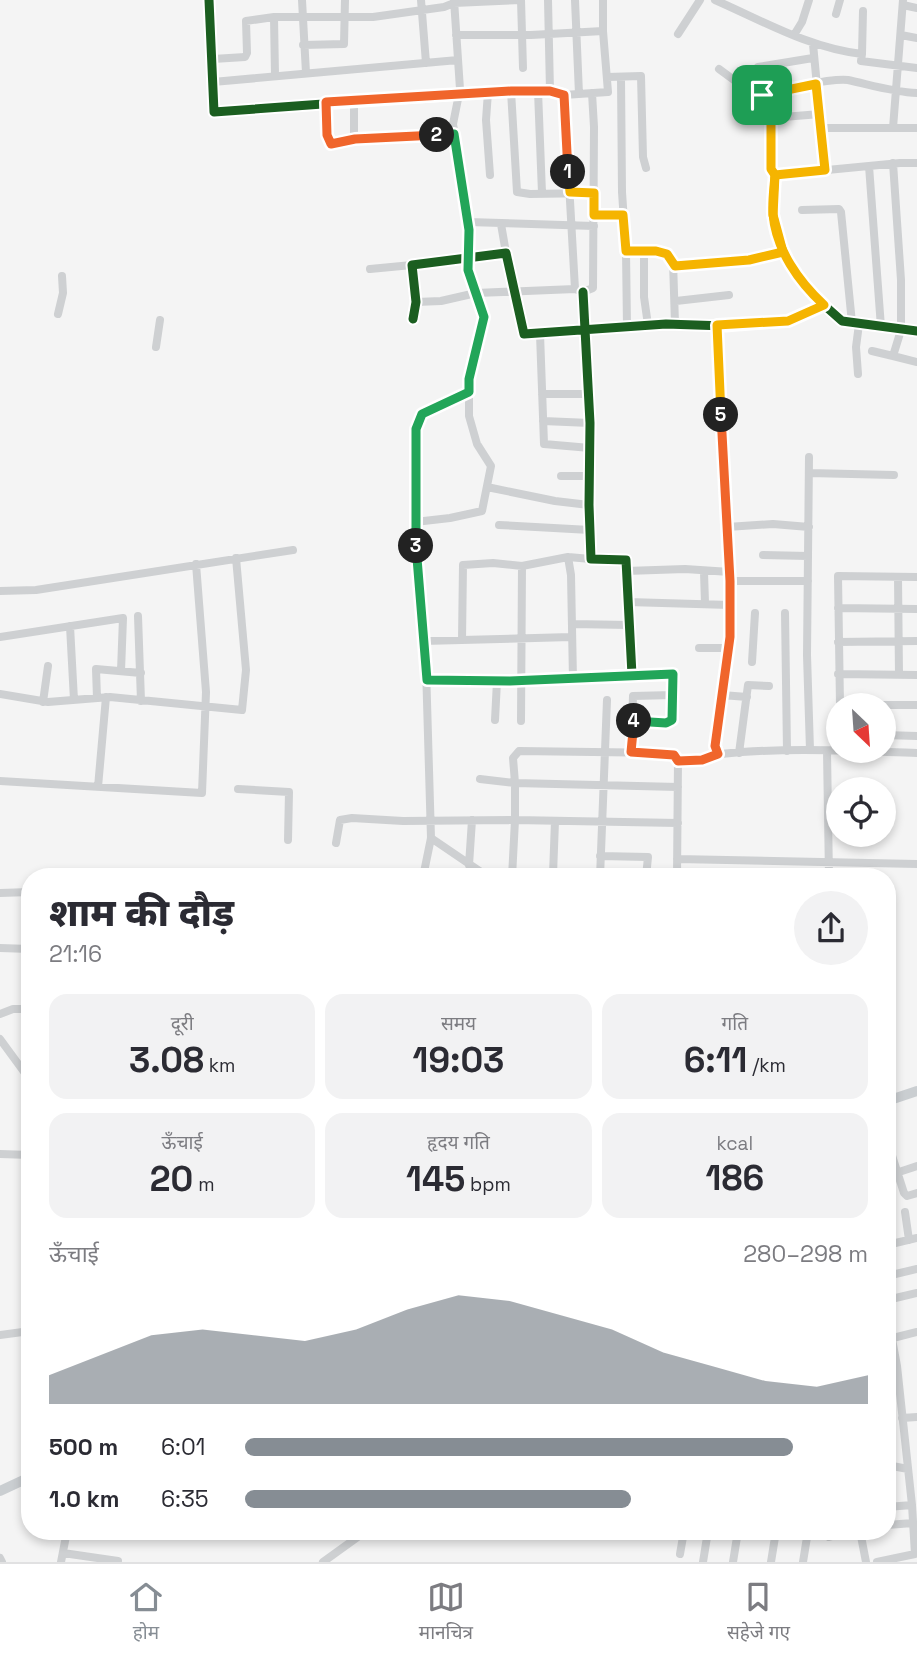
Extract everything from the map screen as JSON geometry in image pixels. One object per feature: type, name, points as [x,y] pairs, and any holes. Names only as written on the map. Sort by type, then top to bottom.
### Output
[{"type":"main road","points":[[896,1098],[917,1091]]},
{"type":"main road","points":[[896,1105],[917,1098]]},
{"type":"main road","points":[[0,1493],[21,1482]]},
{"type":"main road","points":[[0,1493],[21,1486]]},
{"type":"street","points":[[209,0],[214,112],[488,92],[550,91],[564,95],[608,92],[603,0]]},
{"type":"street","points":[[302,0],[306,73]]},
{"type":"street","points":[[303,45],[344,44],[345,0]]},
{"type":"street","points":[[213,59],[245,57],[246,21],[274,18],[373,17],[421,5],[444,7],[454,1],[520,0],[523,68]]},
{"type":"street","points":[[548,0],[550,91]]},
{"type":"street","points":[[575,0],[579,94]]},
{"type":"street","points":[[678,34],[700,0]]},
{"type":"street","points":[[715,0],[813,44],[836,51],[862,54]]},
{"type":"street","points":[[794,35],[802,22],[809,0]]},
{"type":"street","points":[[836,14],[841,0]]},
{"type":"street","points":[[415,522],[450,519],[482,511],[491,466],[477,444],[469,416],[469,379],[484,317],[468,270],[468,222],[453,124],[459,94],[454,1]]},
{"type":"street","points":[[893,128],[903,2],[917,8]]},
{"type":"street","points":[[421,5],[426,63]]},
{"type":"street","points":[[863,11],[861,61],[917,68]]},
{"type":"street","points":[[274,18],[275,75]]},
{"type":"street","points":[[456,35],[522,36],[603,31]]},
{"type":"street","points":[[901,35],[917,38]]},
{"type":"street","points":[[813,44],[825,170]]},
{"type":"street","points":[[758,67],[813,58]]},
{"type":"street","points":[[213,82],[458,60]]},
{"type":"street","points":[[719,69],[757,97],[771,118],[771,169],[775,175],[773,215],[783,252],[807,289],[842,321],[917,331]]},
{"type":"street","points":[[607,77],[641,76],[643,157],[646,168]]},
{"type":"street","points":[[621,78],[627,327]]},
{"type":"street","points":[[757,97],[832,79],[897,92],[917,93]]},
{"type":"street","points":[[511,91],[517,192],[594,193]]},
{"type":"street","points":[[538,91],[542,192]]},
{"type":"street","points":[[488,92],[486,120],[490,175]]},
{"type":"street","points":[[416,302],[441,301],[476,293],[579,291],[593,288],[592,93]]},
{"type":"street","points":[[564,95],[572,224],[586,331],[591,559]]},
{"type":"street","points":[[354,100],[355,139]]},
{"type":"street","points":[[326,102],[329,142],[336,144],[355,139],[454,134]]},
{"type":"street","points":[[771,118],[820,114]]},
{"type":"street","points":[[821,128],[917,128],[917,122]]},
{"type":"street","points":[[892,356],[901,330],[901,280],[893,163]]},
{"type":"street","points":[[775,175],[917,163]]},
{"type":"street","points":[[869,166],[881,327]]},
{"type":"street","points":[[802,210],[839,209],[856,323],[858,374]]},
{"type":"street","points":[[594,215],[623,215]]},
{"type":"street","points":[[468,222],[594,226]]},
{"type":"street","points":[[501,224],[524,334],[676,324],[788,321],[824,305]]},
{"type":"street","points":[[626,251],[656,251],[667,254],[675,266],[676,324]]},
{"type":"street","points":[[644,252],[644,296],[648,326]]},
{"type":"street","points":[[675,266],[749,260],[783,252]]},
{"type":"street","points":[[370,269],[506,253]]},
{"type":"street","points":[[412,265],[416,302],[413,319]]},
{"type":"street","points":[[58,314],[62,276]]},
{"type":"street","points":[[676,301],[729,295]]},
{"type":"street","points":[[156,347],[160,320]]},
{"type":"street","points":[[717,325],[730,576],[728,648],[715,746],[718,754]]},
{"type":"street","points":[[540,334],[544,444],[590,448]]},
{"type":"street","points":[[872,351],[917,362]]},
{"type":"street","points":[[425,868],[431,838],[431,819],[427,680],[415,522],[416,429],[422,414],[469,392]]},
{"type":"street","points":[[542,394],[589,394]]},
{"type":"street","points":[[543,421],[590,424]]},
{"type":"street","points":[[809,457],[807,655],[810,750]]},
{"type":"street","points":[[809,473],[894,475]]},
{"type":"street","points":[[561,476],[590,476]]},
{"type":"street","points":[[486,487],[589,505]]},
{"type":"street","points":[[727,527],[773,524],[809,527]]},
{"type":"street","points":[[499,526],[590,530]]},
{"type":"street","points":[[0,591],[36,590],[293,550]]},
{"type":"street","points":[[763,555],[808,556]]},
{"type":"street","points":[[462,640],[463,565],[493,563],[522,566],[568,557],[626,560],[632,675]]},
{"type":"street","points":[[568,557],[571,575],[573,680]]},
{"type":"street","points":[[0,694],[43,702],[102,698],[242,710],[246,670],[236,558]]},
{"type":"street","points":[[0,782],[202,793],[205,706],[203,647],[195,564]]},
{"type":"street","points":[[521,721],[522,566]]},
{"type":"street","points":[[626,571],[685,569],[730,576],[808,581]]},
{"type":"street","points":[[704,572],[705,603]]},
{"type":"street","points":[[839,693],[838,576],[917,577]]},
{"type":"street","points":[[898,577],[899,675]]},
{"type":"street","points":[[628,602],[730,606]]},
{"type":"street","points":[[838,608],[917,609]]},
{"type":"street","points":[[752,662],[755,613]]},
{"type":"street","points":[[785,613],[788,751]]},
{"type":"street","points":[[138,616],[141,701]]},
{"type":"street","points":[[0,638],[123,618],[121,671]]},
{"type":"street","points":[[572,624],[629,625]]},
{"type":"street","points":[[69,626],[74,700]]},
{"type":"street","points":[[424,641],[571,637]]},
{"type":"street","points":[[838,642],[917,641]]},
{"type":"street","points":[[699,648],[728,648]]},
{"type":"street","points":[[43,702],[48,666]]},
{"type":"street","points":[[98,787],[102,698],[96,669],[141,673]]},
{"type":"street","points":[[427,680],[573,680],[673,674],[672,720],[666,723],[633,721]]},
{"type":"street","points":[[838,674],[917,675]]},
{"type":"street","points":[[495,720],[497,681]]},
{"type":"street","points":[[739,753],[748,685],[769,686]]},
{"type":"street","points":[[631,752],[633,696],[673,695]]},
{"type":"street","points":[[722,695],[747,697]]},
{"type":"street","points":[[600,868],[607,700]]},
{"type":"street","points":[[896,705],[917,705]]},
{"type":"street","points":[[896,735],[917,736]]},
{"type":"street","points":[[512,868],[515,783],[513,758],[519,751],[674,755],[678,761],[677,868]]},
{"type":"street","points":[[678,761],[702,760],[718,754],[826,751]]},
{"type":"street","points":[[896,752],[917,753]]},
{"type":"street","points":[[827,763],[829,868]]},
{"type":"street","points":[[480,779],[515,783],[678,787]]},
{"type":"street","points":[[238,789],[289,792],[288,841]]},
{"type":"street","points":[[336,843],[340,820],[352,818],[677,824]]},
{"type":"street","points":[[469,865],[472,820]]},
{"type":"street","points":[[553,868],[555,821]]},
{"type":"street","points":[[431,838],[474,868]]},
{"type":"street","points":[[600,856],[648,857],[647,868]]},
{"type":"street","points":[[677,859],[917,864]]},
{"type":"street","points":[[0,893],[21,892]]},
{"type":"street","points":[[0,948],[21,949]]},
{"type":"street","points":[[0,1014],[21,1009]]},
{"type":"street","points":[[0,1039],[21,1068]]},
{"type":"street","points":[[0,1154],[21,1155]]},
{"type":"street","points":[[896,1164],[907,1196],[917,1193]]},
{"type":"street","points":[[899,1172],[917,1166]]},
{"type":"street","points":[[905,1212],[913,1239]]},
{"type":"street","points":[[896,1274],[917,1269]]},
{"type":"street","points":[[896,1298],[917,1293]]},
{"type":"street","points":[[0,1335],[21,1332]]},
{"type":"street","points":[[896,1337],[917,1332]]},
{"type":"street","points":[[877,1562],[915,1555],[913,1487],[896,1386]]},
{"type":"street","points":[[902,1418],[917,1417]]},
{"type":"street","points":[[896,1467],[908,1469]]},
{"type":"street","points":[[896,1507],[912,1506]]},
{"type":"street","points":[[896,1524],[913,1523]]},
{"type":"street","points":[[323,1562],[354,1540]]},
{"type":"street","points":[[680,1554],[682,1540]]},
{"type":"street","points":[[702,1562],[706,1540]]},
{"type":"street","points":[[733,1562],[737,1540]]},
{"type":"street","points":[[771,1562],[775,1540]]},
{"type":"street","points":[[803,1562],[807,1540]]},
{"type":"street","points":[[861,1540],[863,1561]]},
{"type":"street","points":[[62,1557],[118,1561]]},
{"type":"cycle path","points":[[209,0],[214,112],[488,92],[550,91],[564,95]]},
{"type":"cycle path","points":[[413,319],[416,302],[412,265],[506,253],[524,334],[666,324],[725,326],[788,321],[824,305],[842,321],[917,331]]},
{"type":"cycle path","points":[[427,680],[510,681],[632,675],[626,560],[591,559],[590,423],[583,292]]},
{"type":"route","points":[[762,95],[757,97],[771,118],[771,169],[775,175],[773,215],[783,252],[749,260],[675,266],[667,254],[656,251],[626,251],[623,215],[594,215],[594,193],[570,192],[564,95],[550,91],[511,91],[326,102],[327,135],[331,144],[355,139],[454,134],[461,174],[469,230],[468,270],[484,317],[469,379],[469,392],[422,414],[416,429],[415,522],[427,680],[567,680],[673,674],[672,720],[666,723],[633,721],[631,752],[667,753],[674,755],[678,761],[702,760],[718,754],[715,746],[730,637],[730,581],[717,325],[788,321],[824,305],[807,289],[785,257],[773,215],[775,175],[825,170],[816,84],[762,95]]}]
